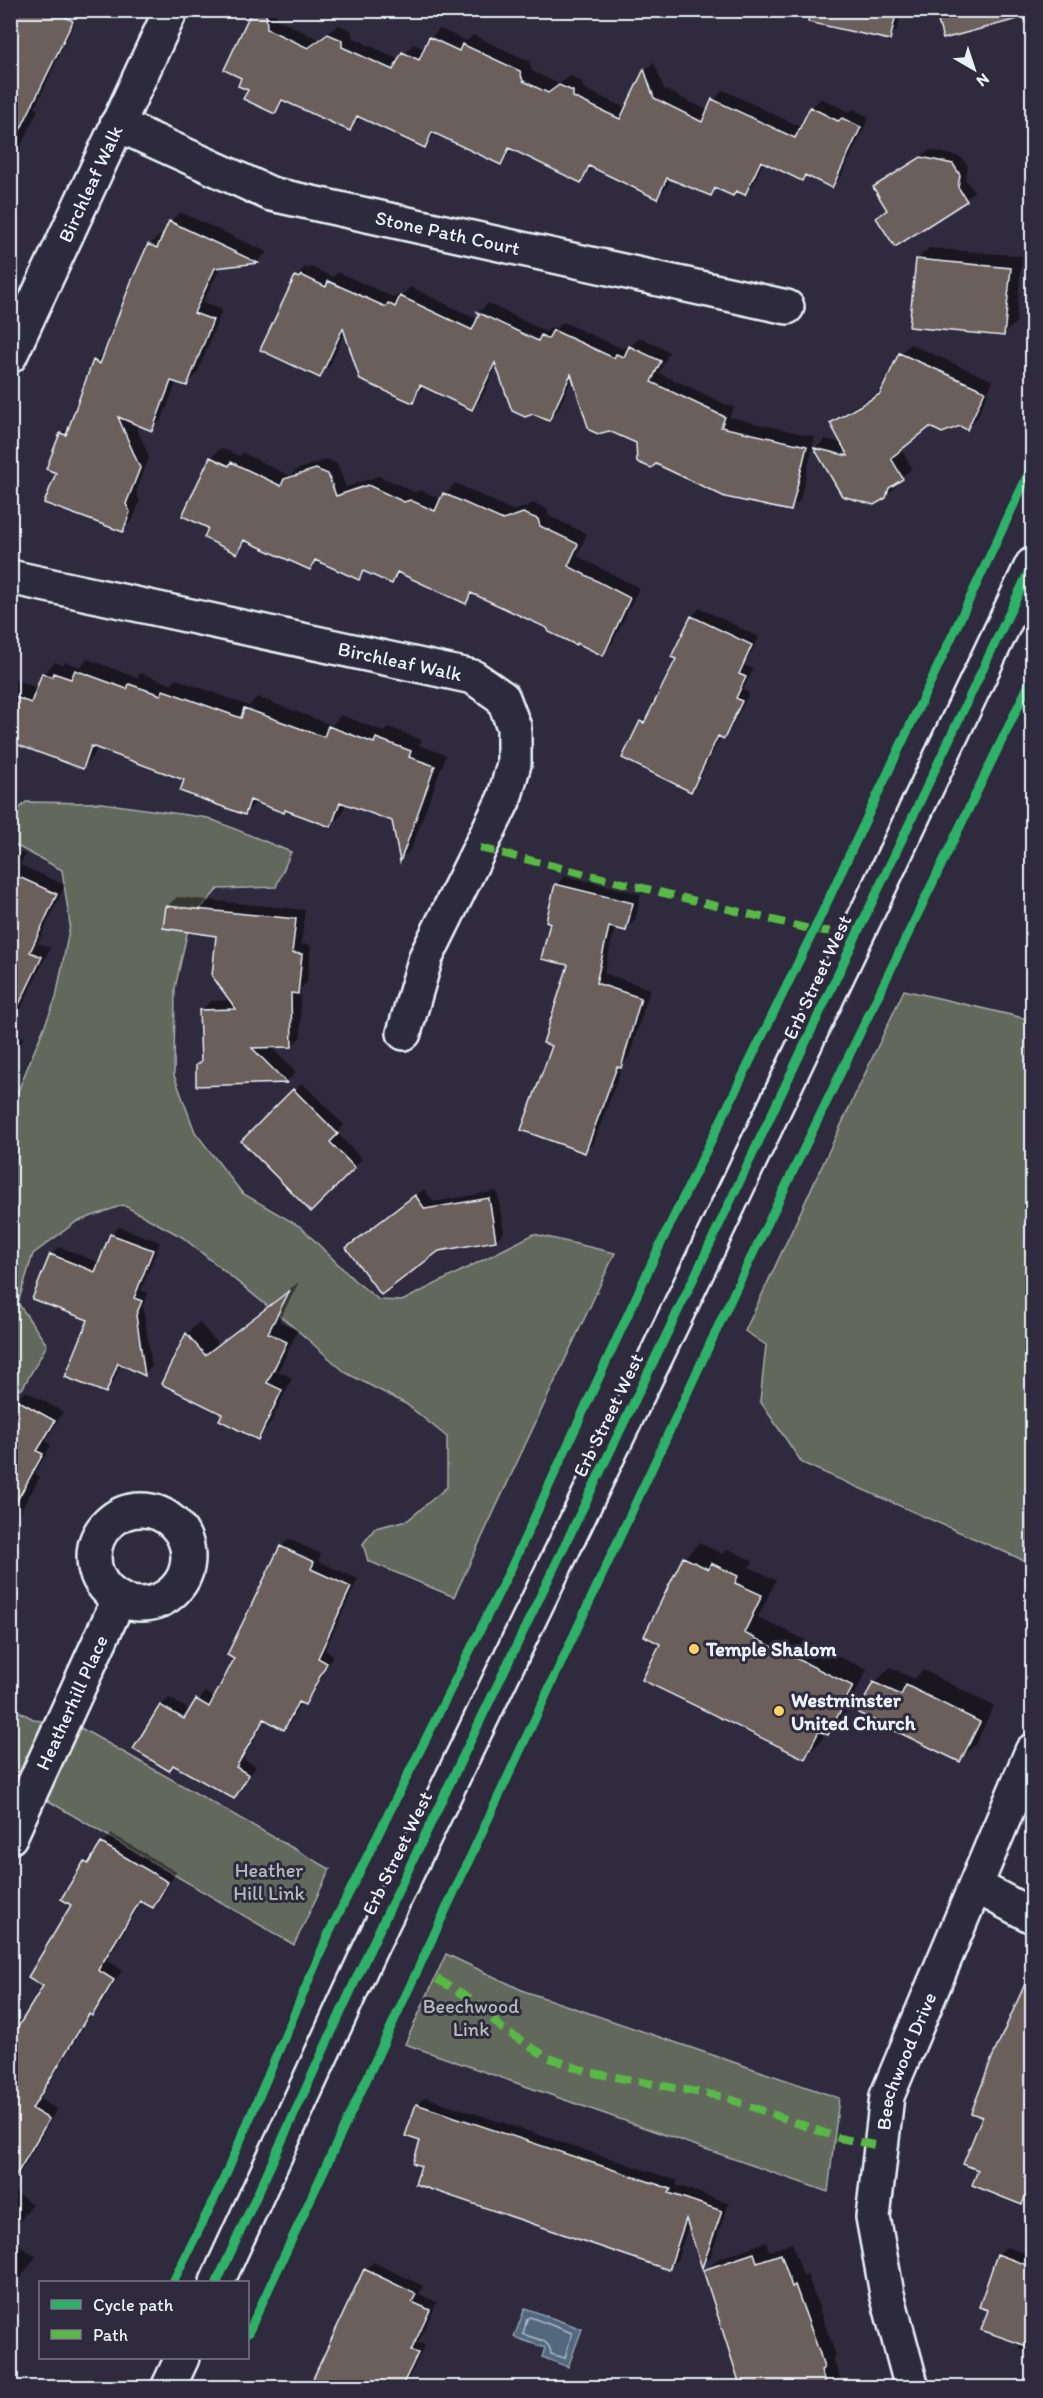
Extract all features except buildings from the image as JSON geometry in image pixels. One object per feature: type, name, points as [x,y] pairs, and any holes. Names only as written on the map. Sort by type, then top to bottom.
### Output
[{"type":"street","name":"Birchleaf Walk","points":[[10,356],[18,319],[117,124],[171,10]]},
{"type":"street","name":"Stone Path Court","points":[[117,124],[271,194],[787,307]]},
{"type":"street","name":"Erb Street West","points":[[218,2281],[374,1940],[707,1251],[1032,565]]},
{"type":"street","name":"Birchleaf Walk","points":[[10,577],[473,677],[503,698],[514,727],[514,764],[504,799],[426,957],[404,1033]]},
{"type":"street","name":"Heatherhill Place","points":[[10,1837],[119,1599]]},
{"type":"street","name":"Beechwood Drive","points":[[912,2388],[887,2294],[873,2217],[887,2096],[1032,1751]]},
{"type":"street","points":[[976,1886],[1032,1916]]},
{"type":"street","points":[[168,2388],[182,2359]]},
{"type":"green space","points":[[26,802],[102,803],[208,818],[291,852],[276,887],[218,889],[190,920],[175,988],[174,1075],[195,1132],[242,1193],[301,1227],[354,1280],[379,1300],[402,1301],[534,1234],[615,1253],[454,1597],[368,1561],[363,1544],[375,1528],[408,1520],[447,1487],[447,1437],[406,1404],[346,1373],[297,1330],[182,1237],[123,1205],[76,1222],[33,1254],[18,1303],[47,1345],[22,1389],[11,1391],[11,1108],[56,998],[70,925],[62,870],[11,843],[11,817]]},
{"type":"green space","points":[[904,990],[1032,1020],[1032,1564],[802,1463],[760,1401],[766,1345],[745,1331]]},
{"type":"green space","name":"Heather Hill Link","points":[[11,1707],[35,1720],[79,1727],[330,1869],[294,1945],[11,1779]]},
{"type":"green space","name":"Beechwood Link","points":[[446,1954],[524,1991],[839,2098],[828,2192],[405,2044]]},
{"type":"water","points":[[525,2308],[582,2329],[568,2367],[542,2357],[545,2348],[514,2337]]},
{"type":"marked path","points":[[480,848],[814,930],[857,934]]},
{"type":"marked path","points":[[437,1979],[468,1997],[503,2029],[547,2057],[588,2072],[724,2097],[839,2138],[880,2146]]},
{"type":"cycle path","points":[[173,2281],[222,2183],[329,1933],[511,1568],[661,1243],[814,930],[1032,466]]},
{"type":"cycle path","points":[[217,2281],[369,1951],[702,1261],[1032,565]]},
{"type":"cycle path","points":[[249,2331],[731,1299],[1032,678]]},
{"type":"place","name":"Temple Shalom","points":[[694,1649]]},
{"type":"place","name":"Westminster United Church","points":[[779,1711]]}]
